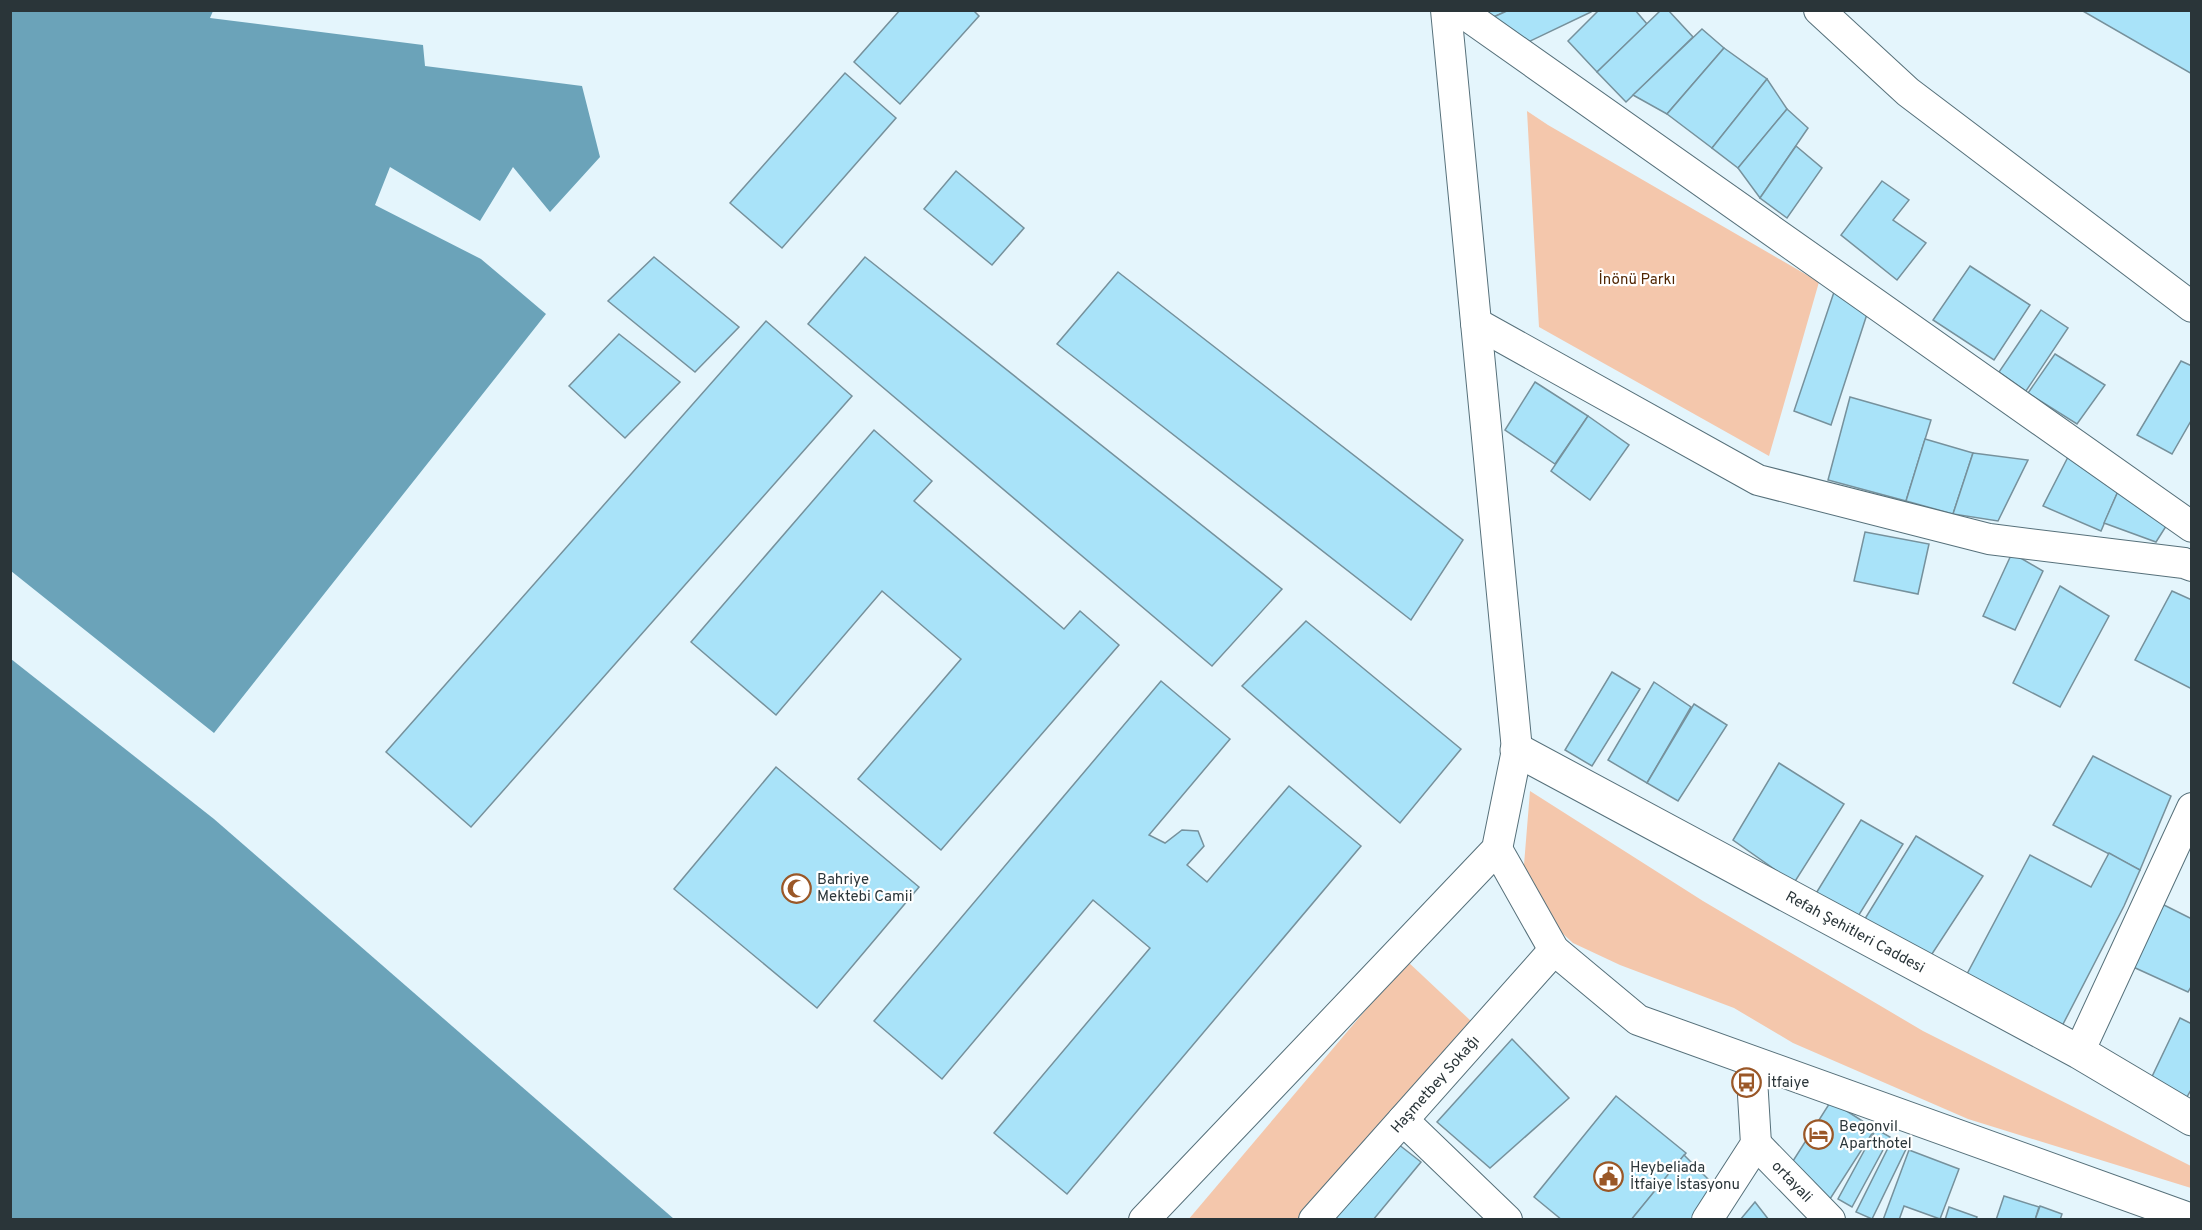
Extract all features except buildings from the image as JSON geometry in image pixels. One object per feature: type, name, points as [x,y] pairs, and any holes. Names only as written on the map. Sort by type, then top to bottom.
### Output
[{"type":"street","points":[[1144,1220],[1497,849],[1517,750],[1446,10]]},
{"type":"street","points":[[1459,10],[2192,527]]},
{"type":"street","points":[[1819,10],[1908,92],[2192,307]]},
{"type":"street","points":[[1476,323],[1758,480],[1989,539],[2189,559]]},
{"type":"street","name":"Refah Şehitleri Caddesi","points":[[1517,750],[2079,1052],[2192,1119]]},
{"type":"street","points":[[2079,1052],[2192,807]]},
{"type":"street","points":[[1497,849],[1554,950],[1638,1020],[2192,1218]]},
{"type":"street","name":"Haşmetbey Sokağı","points":[[1314,1220],[1554,950]]},
{"type":"street","points":[[1707,1220],[1756,1144],[1751,1062]]},
{"type":"street","points":[[1403,1120],[1507,1220]]},
{"type":"street","name":"ortayali","points":[[1756,1144],[1830,1220]]},
{"type":"green space","name":"İnönü Parkı","points":[[1527,111],[1819,282],[1769,456],[1539,327]]},
{"type":"green space","points":[[1530,791],[1703,901],[1923,1031],[2191,1166],[2191,1188],[1968,1119],[1793,1043],[1734,1008],[1620,965],[1573,943],[1538,911],[1523,877]]},
{"type":"green space","points":[[1407,961],[1472,1022],[1301,1219],[1188,1220]]},
{"type":"water","points":[[10,11],[213,11],[210,18],[423,45],[425,66],[582,86],[600,157],[550,212],[513,167],[480,221],[390,167],[375,205],[481,259],[546,314],[214,733],[11,571]]},
{"type":"water","points":[[11,659],[214,819],[674,1219],[11,1219]]},
{"type":"place","name":"Bahriye Mektebi Camii","points":[[796,888]]},
{"type":"place","name":"İtfaiye","points":[[1746,1082]]},
{"type":"place","name":"Begonvil Aparthotel","points":[[1818,1135]]},
{"type":"place","name":"Heybeliada İtfaiye İstasyonu","points":[[1609,1176]]}]
